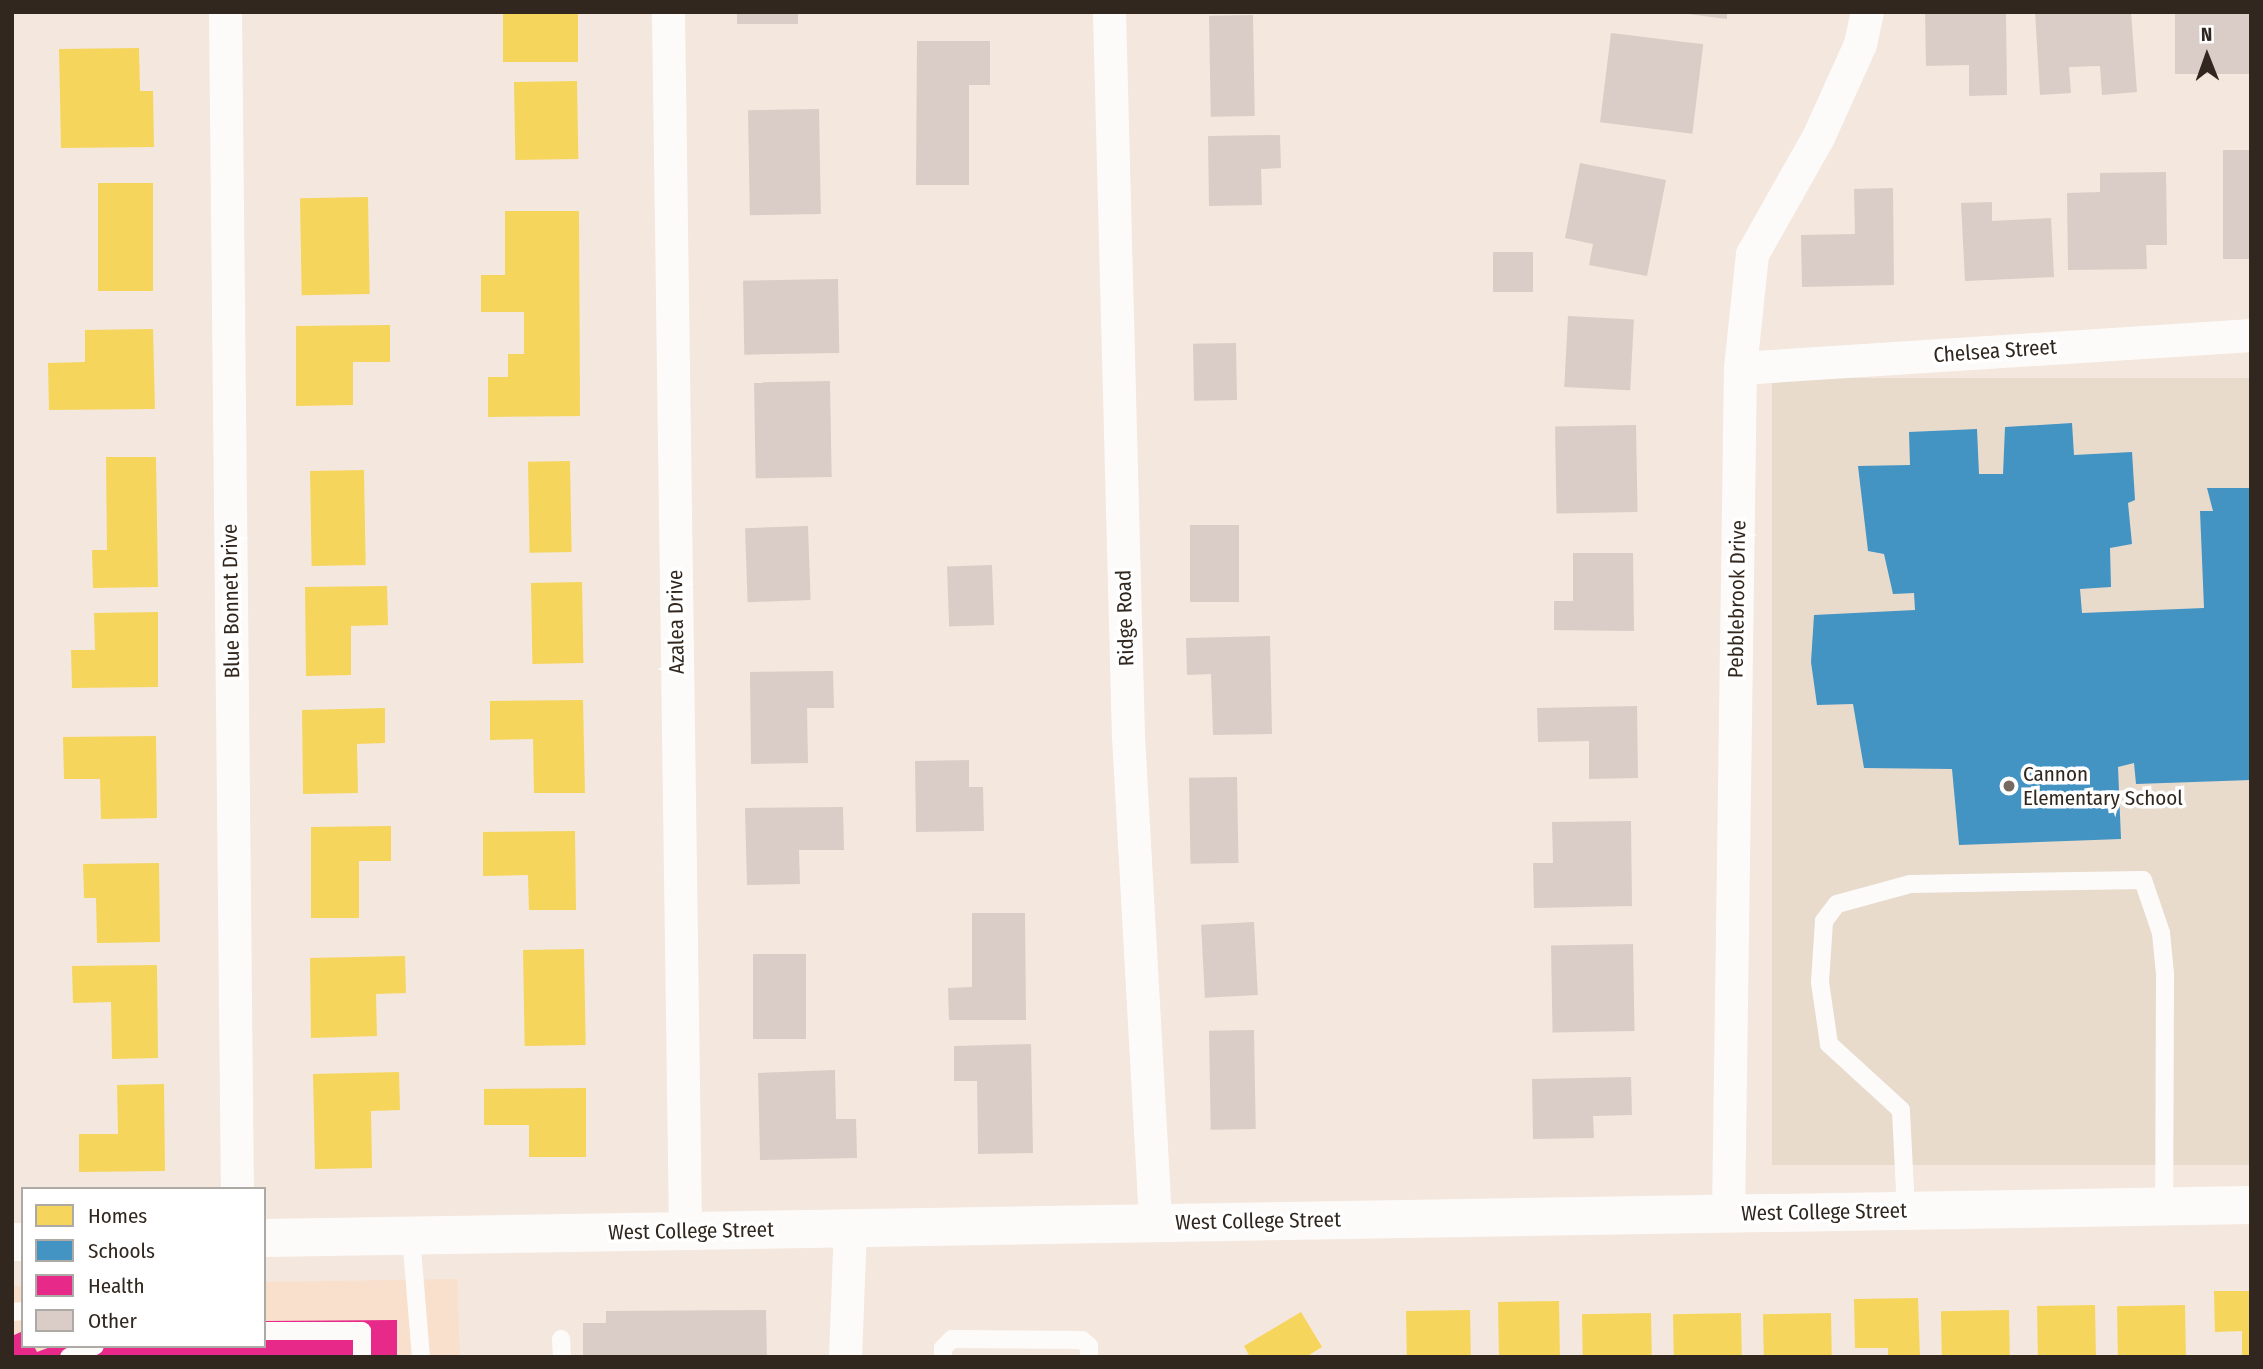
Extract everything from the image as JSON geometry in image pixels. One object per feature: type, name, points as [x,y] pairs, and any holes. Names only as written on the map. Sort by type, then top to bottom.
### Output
[{"type":"street","name":"Blue Bonnet Drive","points":[[225,12],[237,1187]]},
{"type":"street","name":"Azalea Drive","points":[[668,12],[685,1231]]},
{"type":"street","name":"Ridge Road","points":[[1109,12],[1129,736],[1155,1223]]},
{"type":"street","name":"Pebblebrook Drive","points":[[1728,1214],[1740,368],[1752,254],[1818,137],[1860,44],[1867,12]]},
{"type":"street","name":"Chelsea Street","points":[[1740,368],[2251,335]]},
{"type":"street","name":"West College Street","points":[[266,1238],[2251,1205]]},
{"type":"street","points":[[845,1357],[850,1228]]},
{"type":"lane","points":[[1906,1210],[1901,1110],[1829,1044],[1820,982],[1824,921],[1838,904],[1910,884],[2143,880],[2161,933],[2165,974],[2164,1206]]},
{"type":"lane","points":[[411,1236],[421,1357]]},
{"type":"lane","points":[[266,1331],[362,1331],[362,1357]]},
{"type":"lane","points":[[943,1357],[943,1348],[952,1339],[1082,1340],[1089,1346],[1089,1357]]},
{"type":"lane","points":[[69,1357],[89,1348]]},
{"type":"shaded area","name":"Cannon Elementary School","points":[[1772,378],[2251,378],[2251,1165],[1772,1165]]},
{"type":"shaded area","points":[[457,1279],[460,1357],[12,1357],[12,1286],[21,1286],[21,1348],[266,1348],[266,1282]]},
{"type":"building: Homes","points":[[503,12],[578,12],[578,62],[503,62]]},
{"type":"building: Homes","points":[[139,48],[140,91],[153,91],[154,147],[61,148],[59,49]]},
{"type":"building: Homes","points":[[577,81],[578,159],[515,160],[514,82]]},
{"type":"building: Homes","points":[[98,183],[153,183],[153,291],[98,291]]},
{"type":"building: Homes","points":[[368,197],[370,294],[302,295],[300,198]]},
{"type":"building: Homes","points":[[505,211],[579,211],[580,416],[488,417],[488,377],[508,377],[508,354],[524,354],[524,312],[481,312],[481,275],[505,275]]},
{"type":"building: Homes","points":[[390,325],[390,362],[353,362],[353,405],[296,406],[296,326]]},
{"type":"building: Homes","points":[[153,329],[155,409],[49,410],[48,363],[85,362],[85,330]]},
{"type":"building: Homes","points":[[106,457],[156,457],[158,587],[93,588],[92,550],[107,550]]},
{"type":"building: Homes","points":[[570,461],[572,552],[530,553],[528,462]]},
{"type":"building: Homes","points":[[364,470],[366,565],[312,566],[310,471]]},
{"type":"building: Homes","points":[[582,582],[583,663],[532,664],[531,583]]},
{"type":"building: Homes","points":[[387,586],[388,625],[351,626],[351,675],[306,676],[305,587]]},
{"type":"building: Homes","points":[[158,612],[158,687],[72,688],[71,650],[95,650],[94,613]]},
{"type":"building: Homes","points":[[583,700],[585,793],[534,793],[533,739],[490,740],[490,701]]},
{"type":"building: Homes","points":[[385,708],[385,743],[357,744],[358,793],[303,794],[302,710]]},
{"type":"building: Homes","points":[[156,736],[157,818],[101,819],[100,779],[64,779],[63,737]]},
{"type":"building: Homes","points":[[391,826],[391,861],[359,861],[359,918],[311,918],[311,827]]},
{"type":"building: Homes","points":[[575,831],[576,910],[529,910],[528,875],[483,876],[483,832]]},
{"type":"building: Homes","points":[[159,863],[160,942],[97,943],[96,898],[84,898],[83,864]]},
{"type":"building: Homes","points":[[584,949],[586,1045],[525,1046],[523,950]]},
{"type":"building: Homes","points":[[405,956],[406,993],[376,994],[377,1036],[311,1038],[310,958]]},
{"type":"building: Homes","points":[[157,965],[158,1058],[112,1059],[111,1002],[73,1003],[72,966]]},
{"type":"building: Homes","points":[[399,1072],[400,1110],[371,1111],[372,1168],[315,1169],[313,1074]]},
{"type":"building: Homes","points":[[164,1084],[165,1171],[79,1172],[79,1134],[118,1134],[117,1085]]},
{"type":"building: Homes","points":[[586,1088],[586,1157],[529,1157],[529,1125],[484,1125],[484,1089]]},
{"type":"building: Homes","points":[[2214,1291],[2251,1291],[2251,1357],[2242,1357],[2242,1331],[2215,1332]]},
{"type":"building: Homes","points":[[1918,1298],[1920,1357],[1888,1357],[1888,1348],[1855,1348],[1854,1299]]},
{"type":"building: Homes","points":[[1559,1301],[1560,1357],[1499,1357],[1498,1302]]},
{"type":"building: Homes","points":[[2095,1305],[2096,1357],[2038,1357],[2037,1306]]},
{"type":"building: Homes","points":[[2185,1305],[2186,1357],[2118,1357],[2117,1306]]},
{"type":"building: Homes","points":[[1470,1310],[1471,1357],[1407,1357],[1406,1311]]},
{"type":"building: Homes","points":[[2009,1310],[2010,1357],[1942,1357],[1941,1311]]},
{"type":"building: Homes","points":[[1301,1312],[1322,1347],[1306,1357],[1250,1357],[1244,1346]]},
{"type":"building: Homes","points":[[1651,1313],[1652,1357],[1583,1357],[1582,1314]]},
{"type":"building: Homes","points":[[1741,1313],[1742,1357],[1674,1357],[1673,1314]]},
{"type":"building: Homes","points":[[1831,1313],[1832,1357],[1764,1357],[1763,1314]]},
{"type":"building: Schools","points":[[2072,423],[2074,455],[2132,452],[2135,500],[2128,503],[2132,544],[2110,548],[2111,587],[2080,589],[2082,613],[2204,608],[2200,511],[2213,511],[2207,488],[2251,488],[2251,780],[2136,784],[2134,763],[2118,767],[2121,839],[1959,845],[1952,769],[1864,768],[1853,704],[1817,705],[1811,662],[1814,615],[1915,610],[1914,593],[1893,594],[1884,554],[1868,551],[1858,466],[1910,465],[1909,432],[1977,429],[1979,474],[2003,474],[2005,427]]},
{"type":"building: Health","points":[[397,1320],[397,1357],[12,1357],[12,1336],[21,1332],[21,1348],[35,1348],[37,1352],[48,1348],[266,1348],[266,1321]]},
{"type":"building: Other","points":[[737,12],[798,12],[798,24],[737,24]]},
{"type":"building: Other","points":[[1672,12],[1727,12],[1727,19]]},
{"type":"building: Other","points":[[1925,12],[2006,12],[2007,95],[1969,96],[1969,65],[1926,66]]},
{"type":"building: Other","points":[[2035,12],[2131,12],[2137,92],[2102,95],[2100,66],[2069,67],[2071,93],[2040,95]]},
{"type":"building: Other","points":[[2175,12],[2251,12],[2251,74],[2175,74]]},
{"type":"building: Other","points":[[1253,15],[1255,116],[1211,117],[1209,16]]},
{"type":"building: Other","points":[[1611,33],[1703,44],[1692,134],[1600,122]]},
{"type":"building: Other","points":[[917,41],[990,41],[990,85],[969,85],[969,185],[916,185]]},
{"type":"building: Other","points":[[819,109],[821,214],[750,215],[748,110]]},
{"type":"building: Other","points":[[1280,135],[1281,168],[1261,169],[1262,205],[1209,206],[1208,136]]},
{"type":"building: Other","points":[[2223,150],[2251,150],[2251,259],[2223,259]]},
{"type":"building: Other","points":[[1580,163],[1666,180],[1647,276],[1589,265],[1593,244],[1565,238]]},
{"type":"building: Other","points":[[2166,172],[2167,245],[2146,245],[2147,269],[2068,270],[2067,193],[2100,192],[2100,173]]},
{"type":"building: Other","points":[[1893,188],[1894,285],[1802,287],[1801,235],[1855,234],[1854,189]]},
{"type":"building: Other","points":[[1992,202],[1992,221],[2051,218],[2054,277],[1965,281],[1961,203]]},
{"type":"building: Other","points":[[1493,252],[1533,252],[1533,292],[1493,292]]},
{"type":"building: Other","points":[[838,279],[839,353],[744,355],[743,281]]},
{"type":"building: Other","points":[[1568,316],[1634,319],[1630,390],[1564,387]]},
{"type":"building: Other","points":[[1236,343],[1237,400],[1194,401],[1193,344]]},
{"type":"building: Other","points":[[830,381],[832,477],[756,478],[754,382]]},
{"type":"building: Other","points":[[1636,425],[1638,512],[1557,513],[1555,426]]},
{"type":"building: Other","points":[[1190,525],[1239,525],[1239,602],[1190,602]]},
{"type":"building: Other","points":[[808,526],[811,600],[748,602],[745,528]]},
{"type":"building: Other","points":[[1573,553],[1633,553],[1634,631],[1554,630],[1554,601],[1573,601]]},
{"type":"building: Other","points":[[992,565],[994,625],[949,627],[947,567]]},
{"type":"building: Other","points":[[1270,636],[1272,734],[1213,735],[1211,674],[1187,675],[1186,638]]},
{"type":"building: Other","points":[[833,671],[834,708],[807,708],[808,763],[751,764],[750,672]]},
{"type":"building: Other","points":[[1637,706],[1638,778],[1589,779],[1589,741],[1538,742],[1537,708]]},
{"type":"building: Other","points":[[969,760],[969,787],[983,787],[984,831],[916,832],[915,761]]},
{"type":"building: Other","points":[[1237,777],[1239,863],[1191,864],[1189,778]]},
{"type":"building: Other","points":[[843,807],[844,850],[799,850],[800,884],[747,885],[745,808]]},
{"type":"building: Other","points":[[1631,821],[1632,906],[1534,908],[1533,863],[1553,863],[1552,822]]},
{"type":"building: Other","points":[[972,913],[1025,913],[1026,1020],[949,1020],[948,988],[972,987]]},
{"type":"building: Other","points":[[1254,922],[1258,995],[1205,998],[1201,925]]},
{"type":"building: Other","points":[[1633,944],[1635,1031],[1553,1032],[1551,945]]},
{"type":"building: Other","points":[[753,954],[806,954],[806,1039],[753,1039]]},
{"type":"building: Other","points":[[1254,1030],[1256,1129],[1211,1130],[1209,1031]]},
{"type":"building: Other","points":[[1031,1044],[1033,1153],[978,1154],[977,1081],[954,1081],[954,1046]]},
{"type":"building: Other","points":[[835,1070],[836,1119],[856,1119],[857,1158],[760,1160],[758,1073]]},
{"type":"building: Other","points":[[1631,1077],[1632,1115],[1593,1116],[1594,1138],[1533,1139],[1532,1079]]},
{"type":"building: Other","points":[[766,1310],[767,1357],[583,1357],[583,1323],[606,1323],[606,1311]]},
{"type":"place","name":"Cannon Elementary School","points":[[2009,786]]}]
